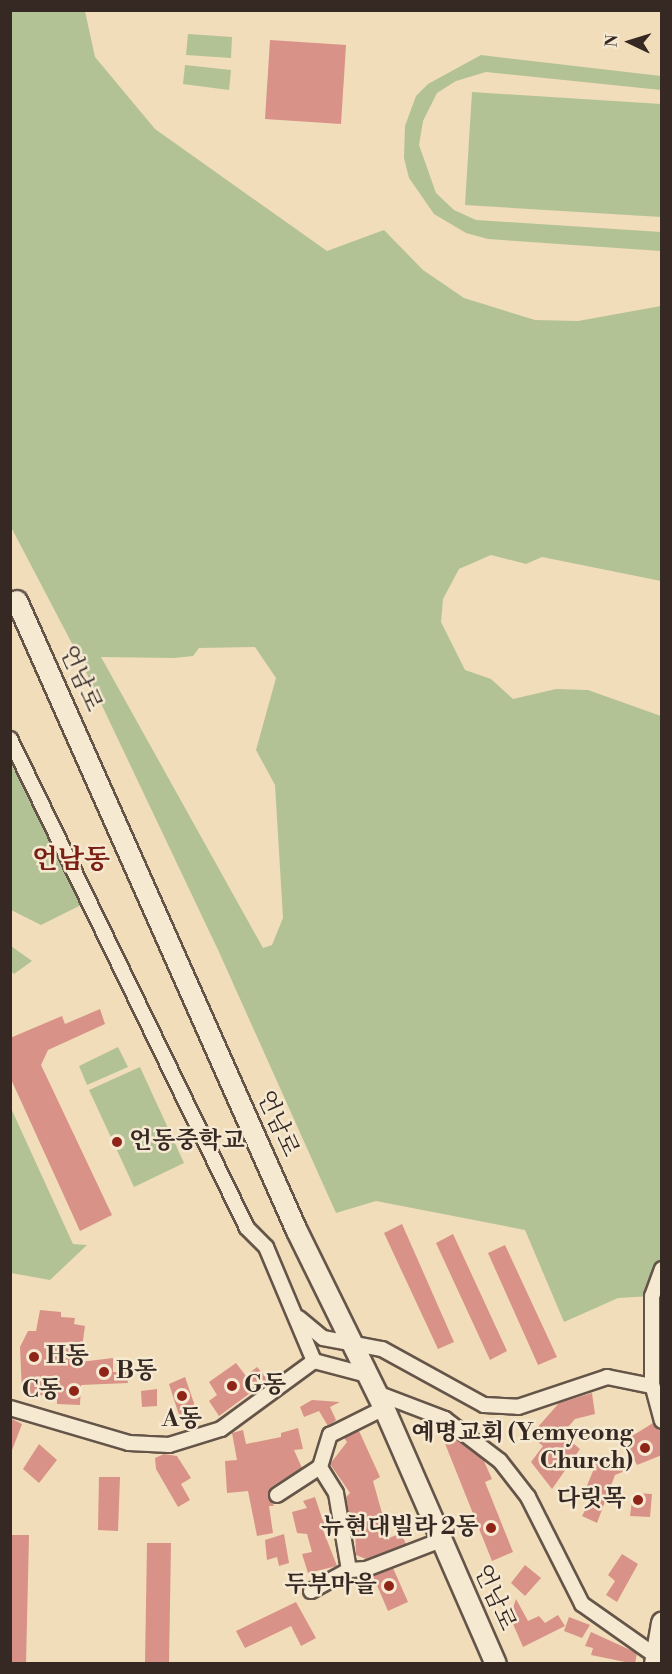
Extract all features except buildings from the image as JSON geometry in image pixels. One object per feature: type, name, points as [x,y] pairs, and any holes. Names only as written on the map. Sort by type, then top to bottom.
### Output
[{"type":"main road","name":"언남로","points":[[17,601],[297,1231],[380,1401],[496,1664]]},
{"type":"main road","points":[[658,1655],[662,1623]]},
{"type":"street","points":[[10,739],[247,1228],[266,1247],[314,1361]]},
{"type":"street","points":[[662,1269],[652,1296],[652,1386],[662,1421]]},
{"type":"street","points":[[294,1313],[323,1338],[382,1349],[484,1405],[518,1407],[607,1377],[652,1386]]},
{"type":"street","points":[[314,1361],[367,1375]]},
{"type":"street","points":[[10,1408],[129,1443],[169,1445],[221,1429],[314,1361]]},
{"type":"street","points":[[277,1495],[320,1467],[330,1435],[380,1401],[445,1419],[500,1461],[528,1497],[582,1604],[658,1655]]},
{"type":"street","points":[[320,1467],[336,1493],[349,1570]]},
{"type":"street","points":[[311,1592],[349,1570],[366,1569],[441,1540]]},
{"type":"green space","points":[[10,11],[85,11],[95,57],[155,129],[327,251],[384,230],[423,270],[464,298],[535,320],[578,321],[661,306],[661,581],[542,557],[526,564],[491,555],[459,569],[443,599],[441,622],[465,670],[491,679],[513,699],[556,689],[588,690],[661,716],[662,1269],[652,1296],[618,1298],[564,1322],[525,1230],[376,1201],[336,1213],[219,952],[78,655],[11,527]],"holes":[[[255,647],[276,678],[256,750],[275,785],[283,918],[272,945],[263,948],[101,657],[174,658],[193,656],[199,648]]]},
{"type":"green space","points":[[188,34],[232,37],[231,58],[186,55]]},
{"type":"green space","points":[[481,55],[661,76],[661,90],[486,72],[456,81],[437,93],[423,121],[419,145],[436,193],[454,210],[476,220],[661,232],[661,251],[488,239],[466,233],[434,214],[409,178],[404,158],[405,126],[416,96],[428,84]]},
{"type":"green space","points":[[185,65],[231,70],[229,90],[183,84]]},
{"type":"green space","points":[[472,92],[661,104],[661,217],[465,205]]},
{"type":"green space","points":[[11,763],[81,905],[41,925],[11,910]]},
{"type":"green space","points":[[11,946],[32,961],[14,974],[11,971]]},
{"type":"green space","points":[[118,1047],[128,1067],[87,1085],[79,1066]]},
{"type":"green space","points":[[140,1067],[184,1163],[134,1187],[89,1090]]},
{"type":"green space","points":[[10,1106],[73,1244],[87,1245],[50,1280],[11,1273]]},
{"type":"place","name":"언동중학교","points":[[117,1142]]},
{"type":"place","name":"H동","points":[[34,1357]]},
{"type":"place","name":"B동","points":[[104,1372]]},
{"type":"place","name":"G동","points":[[232,1386]]},
{"type":"place","name":"C동","points":[[74,1391]]},
{"type":"place","name":"A동","points":[[182,1396]]},
{"type":"place","name":"예명교회 (Yemyeong Church)","points":[[645,1448]]},
{"type":"place","name":"다릿목","points":[[638,1500]]},
{"type":"place","name":"뉴현대빌라 2동","points":[[491,1528]]},
{"type":"place","name":"두부마을","points":[[389,1586]]},
{"type":"district","name":"언남동","points":[[71,861]]}]
